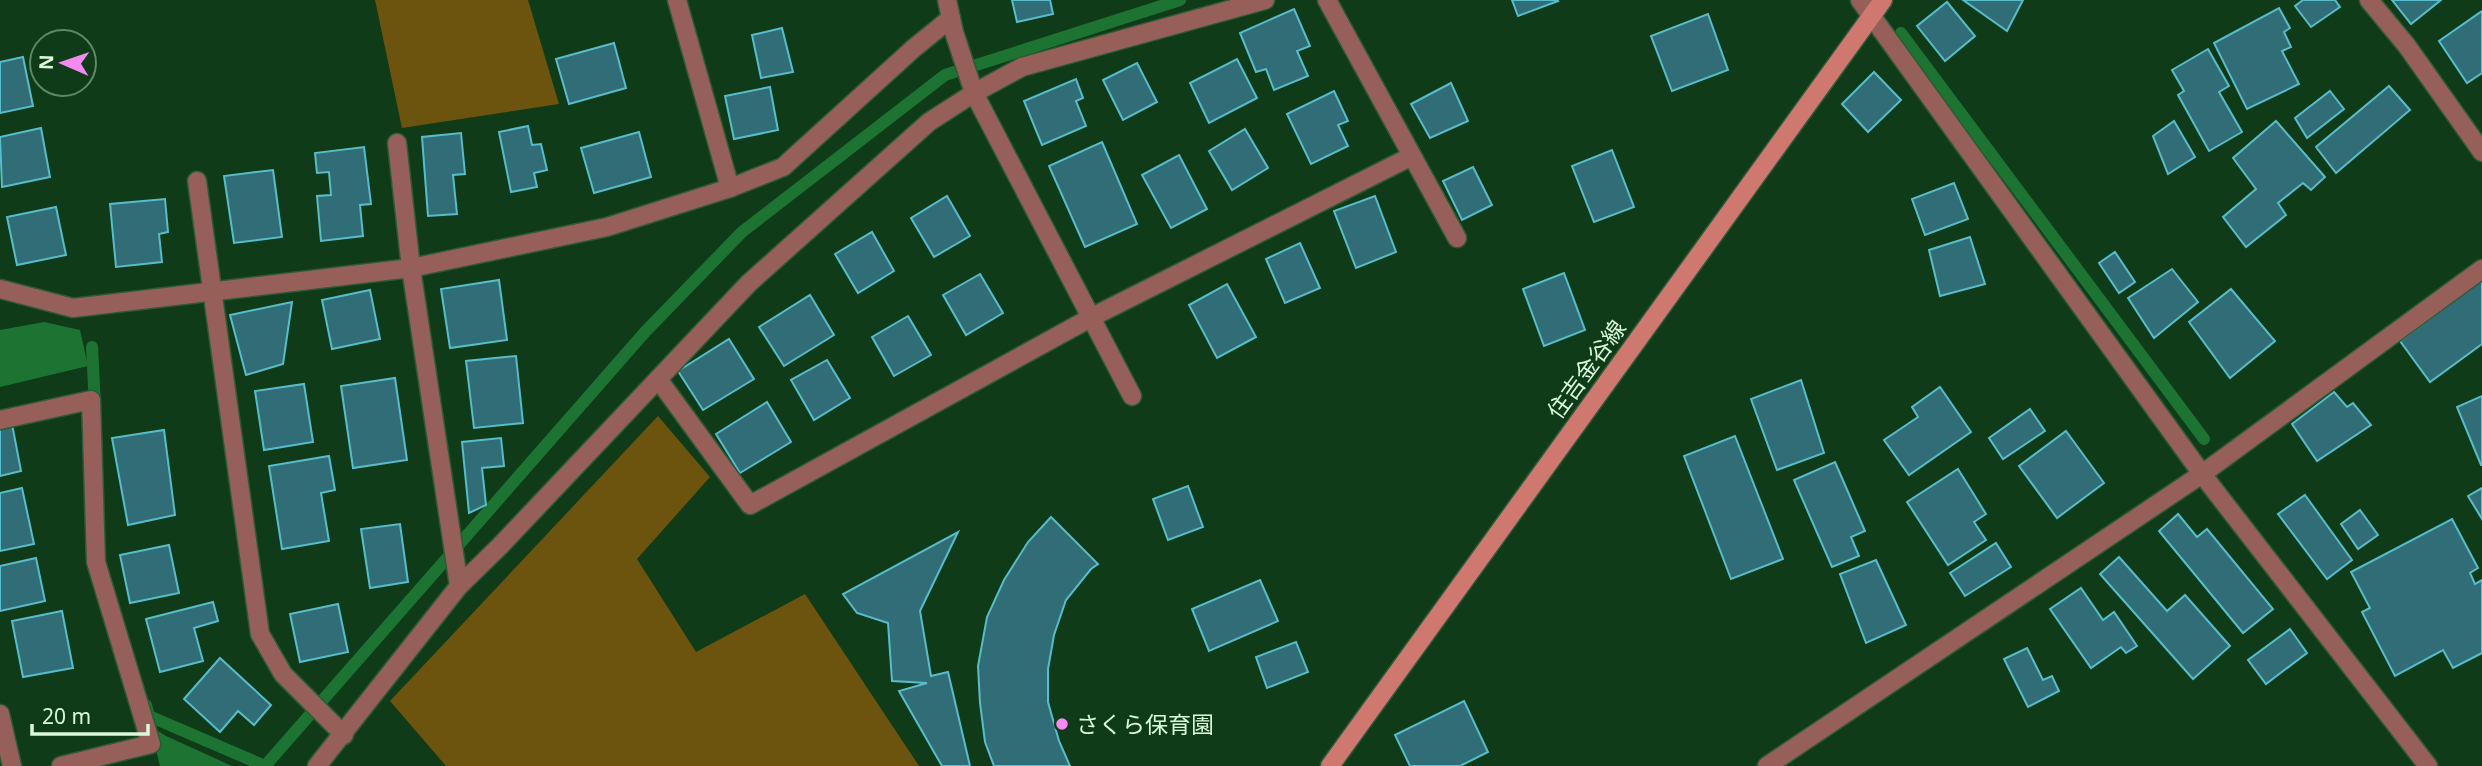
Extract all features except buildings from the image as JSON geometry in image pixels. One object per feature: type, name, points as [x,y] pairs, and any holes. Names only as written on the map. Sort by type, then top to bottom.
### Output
[{"type":"main road","name":"住吉金谷線","points":[[1330,766],[1883,0]]},
{"type":"street","points":[[677,0],[730,188]]},
{"type":"street","points":[[947,0],[972,86],[1132,396]]},
{"type":"street","points":[[317,766],[339,731],[458,584],[500,546],[749,283],[972,86],[1022,67],[1265,0]]},
{"type":"street","points":[[1327,0],[1457,238]]},
{"type":"street","points":[[1860,0],[2202,474],[2428,766]]},
{"type":"street","points":[[2369,0],[2407,46],[2482,152]]},
{"type":"street","points":[[0,289],[73,308],[411,268],[607,227],[730,188],[783,167],[914,48],[953,25]]},
{"type":"street","points":[[397,143],[411,268],[458,584]]},
{"type":"street","points":[[658,379],[750,505],[1092,317],[1412,156]]},
{"type":"street","points":[[197,181],[260,634],[283,674],[339,731]]},
{"type":"street","points":[[1767,766],[2202,474],[2482,269]]},
{"type":"street","points":[[0,420],[91,400],[96,562],[151,744],[61,766]]},
{"type":"street","points":[[0,714],[12,766]]},
{"type":"shaded area","points":[[375,0],[528,0],[559,104],[402,128]]},
{"type":"shaded area","points":[[44,322],[80,330],[88,366],[0,387],[0,330]]},
{"type":"shaded area","points":[[658,416],[710,477],[637,559],[696,652],[805,594],[919,766],[446,766],[390,701]]},
{"type":"shaded area","points":[[150,726],[166,736],[232,766],[160,766]]},
{"type":"waterway","points":[[265,766],[645,332],[742,232],[945,75],[1180,0]]},
{"type":"waterway","points":[[1901,33],[2204,439]]},
{"type":"waterway","points":[[92,347],[95,406]]},
{"type":"waterway","points":[[146,705],[149,716],[265,766]]},
{"type":"place","name":"さくら保育園","points":[[1062,724]]}]
